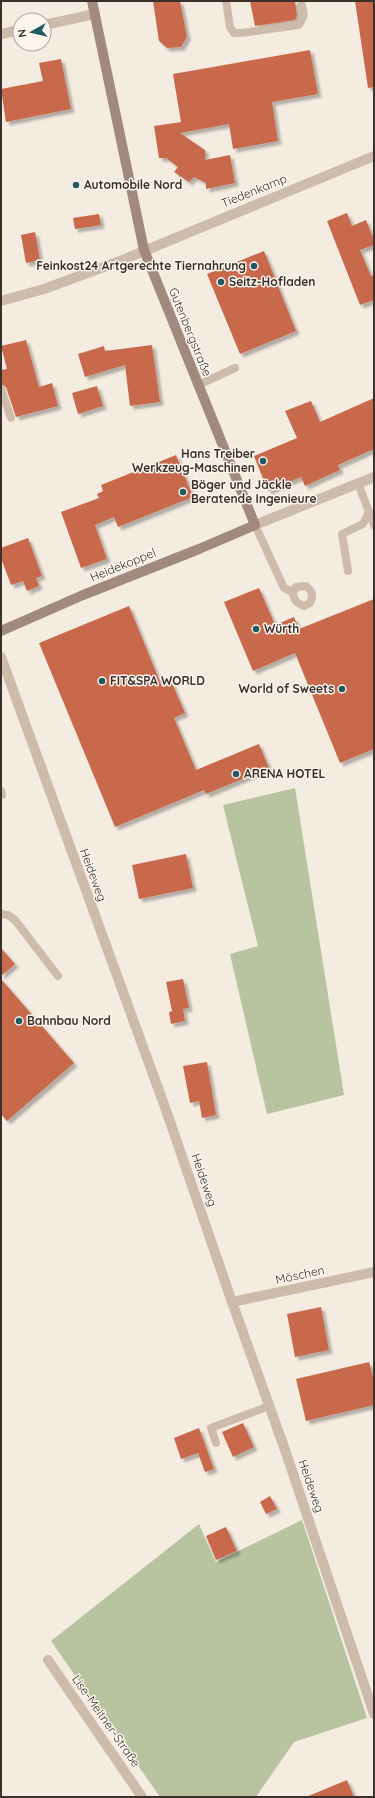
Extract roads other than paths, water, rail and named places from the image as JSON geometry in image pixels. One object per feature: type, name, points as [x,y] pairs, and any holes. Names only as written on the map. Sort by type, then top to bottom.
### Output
[{"type":"street","name":"Gutenbergstraße","points":[[92,1],[144,250],[255,525]]},
{"type":"street","points":[[52,23],[95,14]]},
{"type":"street","points":[[1,34],[12,32]]},
{"type":"street","name":"Tiedenkamp","points":[[1,301],[44,289],[120,262],[144,250],[374,156]]},
{"type":"street","points":[[255,525],[374,477]]},
{"type":"street","name":"Heidekoppel","points":[[1,632],[83,595],[255,525]]},
{"type":"street","name":"Heideweg","points":[[1,657],[166,1110],[374,1714]]},
{"type":"street","name":"Möschen","points":[[232,1302],[374,1272]]},
{"type":"street","name":"Lise-Meitner-Straße","points":[[48,1660],[142,1797]]},
{"type":"lane","points":[[226,1],[230,28],[234,33],[241,33],[299,25],[304,15],[301,1]]},
{"type":"lane","points":[[198,385],[235,368]]},
{"type":"lane","points":[[1,389],[11,418]]},
{"type":"lane","points":[[358,483],[374,525]]},
{"type":"lane","points":[[348,571],[342,534],[363,524],[369,512]]},
{"type":"lane","points":[[255,525],[284,588],[293,592]]},
{"type":"lane","points":[[1,914],[8,915],[15,920],[58,976]]},
{"type":"lane","points":[[216,1443],[211,1428],[269,1406]]},
{"type":"place","name":"Automobile Nord","points":[[76,185]]},
{"type":"place","name":"Feinkost24 Artgerechte Tiernahrung","points":[[254,266]]},
{"type":"place","name":"Seitz-Hofladen","points":[[221,282]]},
{"type":"place","name":"Hans Treiber Werkzeug-Maschinen","points":[[263,461]]},
{"type":"place","name":"Böger und Jäckle Beratende Ingenieure","points":[[183,492]]},
{"type":"place","name":"Würth","points":[[256,629]]},
{"type":"place","name":"FIT&SPA WORLD","points":[[102,681]]},
{"type":"place","name":"World of Sweets","points":[[342,689]]},
{"type":"place","name":"ARENA HOTEL","points":[[236,774]]},
{"type":"place","name":"Bahnbau Nord","points":[[19,1021]]}]
